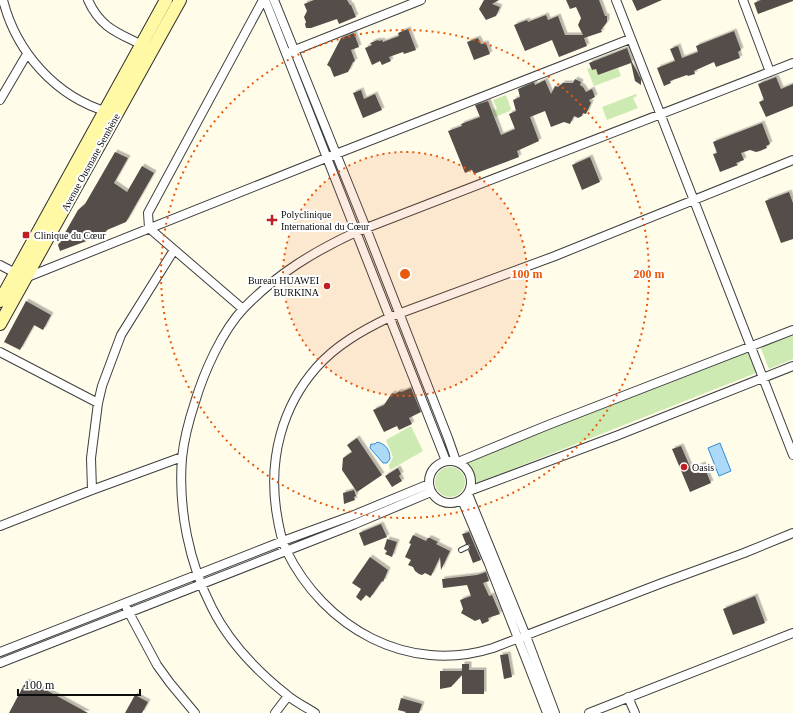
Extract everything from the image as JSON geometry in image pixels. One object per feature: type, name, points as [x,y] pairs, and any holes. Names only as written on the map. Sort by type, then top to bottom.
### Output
[{"type":"main road","name":"Avenue Ousmane Sembène","points":[[0,324],[20,276],[146,47],[166,0]]},
{"type":"main road","name":"Avenue Ousmane Sembène","points":[[146,47],[180,0]]},
{"type":"main road","name":"Avenue Ousmane Sembène","points":[[0,301],[20,276]]},
{"type":"street","points":[[2,0],[15,35],[27,54],[46,76],[74,97],[111,113]]},
{"type":"street","points":[[88,0],[99,18],[110,29],[146,47]]},
{"type":"street","points":[[264,0],[446,461]]},
{"type":"street","points":[[243,309],[149,228],[148,213],[264,0]]},
{"type":"street","points":[[274,0],[366,228],[457,462]]},
{"type":"street","points":[[286,53],[421,0]]},
{"type":"street","points":[[616,0],[793,455]]},
{"type":"street","points":[[742,0],[770,72]]},
{"type":"street","points":[[0,265],[20,276],[149,228],[630,39]]},
{"type":"street","points":[[1,94],[27,54]]},
{"type":"street","points":[[315,713],[288,696],[254,666],[212,610],[197,575],[184,514],[182,457],[189,422],[199,389],[209,365],[226,333],[243,309],[290,268],[311,254],[356,232],[793,63]]},
{"type":"street","points":[[793,160],[555,256],[399,313],[365,329],[338,348],[316,368],[292,404],[280,435],[274,465],[273,489],[277,518],[286,550],[320,601],[340,619],[361,633],[384,644],[418,654],[444,655],[481,652],[522,638],[793,533]]},
{"type":"street","points":[[92,490],[91,458],[98,403],[102,386],[121,335],[174,250]]},
{"type":"street","points":[[457,462],[793,330]]},
{"type":"street","points":[[0,352],[98,403]]},
{"type":"street","points":[[556,713],[478,542],[466,495],[471,484],[471,476],[468,470],[462,464],[446,461],[438,464],[433,469],[429,476],[430,488],[436,499],[444,503],[453,503],[466,495],[793,366]]},
{"type":"street","points":[[0,526],[182,457]]},
{"type":"street","points":[[0,652],[283,541],[430,488]]},
{"type":"street","points":[[0,663],[355,524],[430,488]]},
{"type":"street","points":[[466,495],[522,638],[547,713]]},
{"type":"street","points":[[124,604],[157,665],[195,713]]},
{"type":"street","points":[[589,713],[793,633]]},
{"type":"street","points":[[275,713],[288,696]]},
{"type":"street","points":[[628,697],[635,713]]},
{"type":"lane","points":[[461,550],[467,547]]},
{"type":"green space","points":[[591,68],[592,70],[596,69],[598,75],[618,68],[621,76],[594,86],[587,69]]},
{"type":"green space","points":[[636,94],[637,96],[633,98],[638,108],[607,120],[602,107]]},
{"type":"green space","points":[[506,95],[511,109],[510,111],[495,117],[492,109],[497,109],[493,100]]},
{"type":"green space","points":[[793,333],[793,359],[769,369],[760,346]]},
{"type":"green space","points":[[748,349],[756,373],[477,483],[467,460]]},
{"type":"green space","points":[[411,426],[423,451],[390,470],[389,465],[393,457],[386,440]]},
{"type":"green space","points":[[450,467],[461,471],[465,482],[461,493],[450,497],[439,493],[435,482],[439,471]]},
{"type":"water","points":[[377,442],[383,444],[388,450],[390,459],[387,463],[383,463],[370,448],[371,444],[375,444]]},
{"type":"water","points":[[720,443],[731,471],[719,476],[708,448]]},
{"type":"building","points":[[314,0],[347,0],[356,17],[339,24],[337,19],[311,28],[306,28],[304,17],[307,11],[304,4]]},
{"type":"building","points":[[484,0],[499,0],[492,4],[500,7],[496,16],[486,20],[479,9]]},
{"type":"building","points":[[566,0],[599,0],[605,16],[607,16],[607,22],[601,30],[602,32],[584,38],[587,46],[559,57],[552,40],[525,51],[514,25],[527,20],[528,22],[546,15],[548,20],[558,16],[565,35],[583,35],[578,25],[581,18],[576,7],[570,9]]},
{"type":"building","points":[[632,0],[662,0],[637,11]]},
{"type":"building","points":[[761,0],[793,1],[758,14],[754,3]]},
{"type":"building","points":[[408,29],[416,50],[404,54],[403,52],[389,57],[391,61],[382,65],[380,61],[372,65],[365,48],[372,45],[370,43],[378,40],[382,40],[383,42],[399,36],[398,33]]},
{"type":"building","points":[[734,31],[741,50],[738,52],[740,58],[716,67],[714,62],[694,71],[695,74],[670,81],[671,83],[664,86],[657,68],[675,61],[670,49],[678,46],[682,58],[698,52],[696,46]]},
{"type":"building","points":[[354,33],[359,47],[351,50],[355,61],[348,72],[334,77],[330,67],[327,65],[341,38]]},
{"type":"building","points":[[478,38],[481,44],[486,43],[490,54],[474,60],[467,42]]},
{"type":"building","points":[[627,48],[632,62],[641,79],[641,85],[635,81],[631,63],[598,75],[596,69],[592,70],[589,63]]},
{"type":"building","points":[[776,77],[781,89],[793,84],[793,106],[766,117],[759,102],[764,100],[758,84]]},
{"type":"building","points":[[575,79],[581,82],[580,85],[586,92],[592,89],[595,97],[589,100],[591,103],[586,114],[583,113],[582,116],[578,118],[574,116],[570,124],[564,122],[551,127],[545,111],[530,117],[539,141],[517,151],[519,157],[474,174],[472,170],[465,173],[448,131],[462,126],[461,124],[480,117],[475,105],[488,101],[501,135],[515,129],[509,114],[516,111],[513,100],[520,97],[518,89],[534,82],[535,85],[545,80],[551,94],[555,86],[558,87],[563,83],[573,83]]},
{"type":"building","points":[[361,90],[364,99],[375,94],[382,110],[363,118],[353,93]]},
{"type":"building","points":[[762,123],[770,144],[766,146],[767,148],[756,152],[750,150],[741,153],[744,160],[736,163],[738,165],[720,172],[713,154],[717,153],[713,142]]},
{"type":"building","points":[[115,152],[128,158],[114,183],[127,192],[142,166],[154,173],[126,222],[107,230],[100,236],[60,251],[58,245],[78,210],[85,204]]},
{"type":"building","points":[[590,157],[600,182],[582,190],[572,165]]},
{"type":"building","points":[[789,192],[793,203],[793,239],[781,243],[765,201]]},
{"type":"building","points":[[26,301],[51,315],[43,330],[34,325],[20,350],[4,342]]},
{"type":"building","points":[[411,388],[421,412],[409,418],[412,424],[399,430],[397,426],[384,432],[373,410],[384,405],[392,393],[395,394]]},
{"type":"building","points":[[357,438],[382,475],[357,492],[342,470],[343,458],[352,452],[347,445]]},
{"type":"building","name":"Oasis","points":[[681,446],[691,469],[703,464],[711,483],[690,492],[672,449]]},
{"type":"building","points":[[398,468],[401,474],[399,476],[402,481],[392,487],[385,476]]},
{"type":"building","points":[[354,490],[356,496],[354,497],[355,500],[344,504],[343,493]]},
{"type":"building","points":[[381,524],[387,537],[364,546],[359,533]]},
{"type":"building","points":[[469,532],[481,560],[473,563],[468,550],[470,549],[470,546],[469,544],[466,544],[462,534]]},
{"type":"building","points":[[413,535],[426,541],[430,538],[438,542],[436,544],[450,551],[441,570],[440,557],[431,576],[425,573],[422,575],[419,574],[413,567],[408,565],[411,560],[405,557]]},
{"type":"building","points":[[387,539],[397,542],[392,557],[385,554],[387,551],[384,549]]},
{"type":"building","points":[[370,557],[388,570],[383,582],[382,581],[370,598],[366,595],[361,601],[356,597],[361,589],[352,583]]},
{"type":"building","points":[[486,572],[489,581],[483,583],[489,596],[492,595],[500,614],[488,618],[489,621],[482,624],[480,619],[475,621],[461,613],[463,609],[460,600],[471,596],[467,585],[443,588],[442,579],[477,575]]},
{"type":"building","points":[[755,596],[765,623],[733,635],[723,609]]},
{"type":"building","points":[[508,654],[512,677],[504,679],[500,655]]},
{"type":"building","points":[[462,664],[469,664],[469,670],[484,670],[484,694],[462,694],[462,675],[451,687],[440,689],[440,671],[462,671]]},
{"type":"building","points":[[26,681],[45,691],[46,690],[88,713],[9,713]]},
{"type":"building","points":[[135,695],[148,702],[142,713],[125,713]]},
{"type":"building","points":[[401,698],[422,704],[419,713],[405,713],[406,712],[398,710]]},
{"type":"place","name":"Polyclinique International du Cœur","points":[[272,220]]},
{"type":"place","name":"Clinique du Cœur","points":[[26,235]]},
{"type":"place","name":"Bureau HUAWEI BURKINA","points":[[327,286]]},
{"type":"place","name":"Oasis","points":[[684,467]]}]
